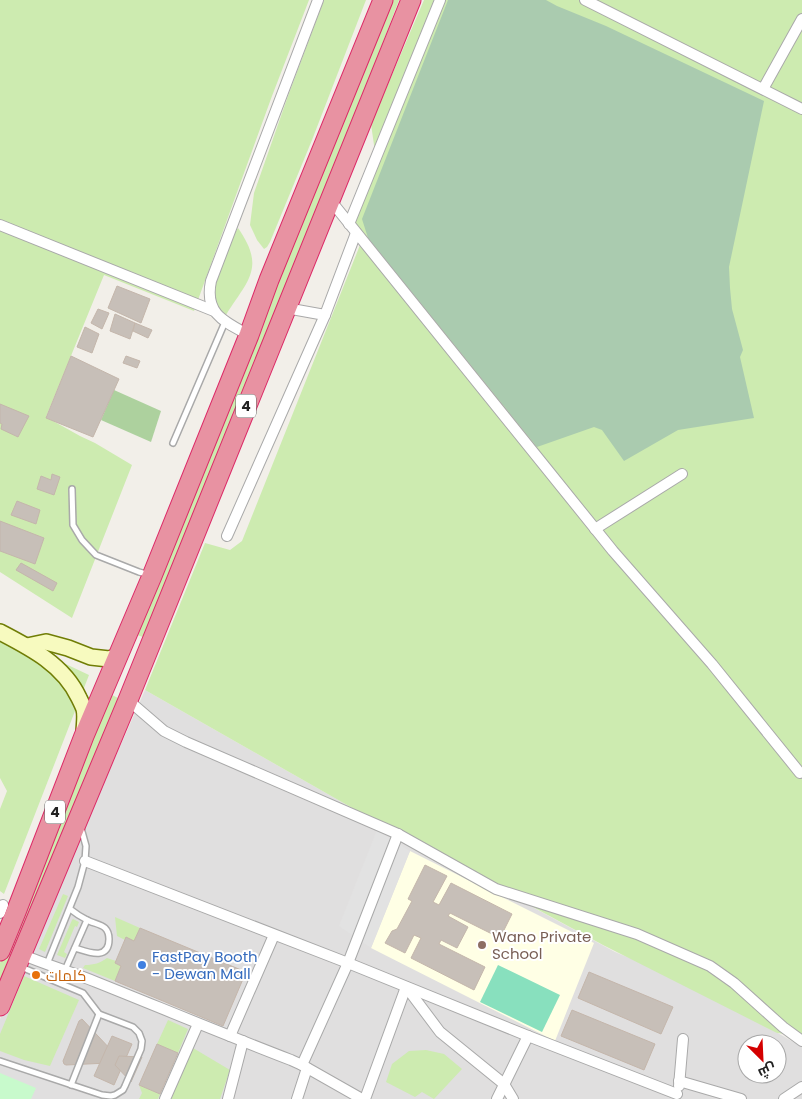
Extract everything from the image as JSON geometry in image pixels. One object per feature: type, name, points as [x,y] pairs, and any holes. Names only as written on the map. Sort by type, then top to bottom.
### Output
[{"type":"highway","name":"4","points":[[0,951],[5,908],[119,656],[383,0]]},
{"type":"highway","name":"4","points":[[0,1006],[128,700],[411,0]]},
{"type":"street","points":[[249,335],[225,322],[214,311],[209,296],[211,281],[318,0]]},
{"type":"street","points":[[350,224],[440,0]]},
{"type":"street","points":[[585,0],[802,109]]},
{"type":"street","points":[[764,89],[802,19]]},
{"type":"street","points":[[331,201],[613,551],[712,664],[800,773]]},
{"type":"street","points":[[0,226],[214,311]]},
{"type":"street","points":[[227,536],[325,314],[356,233]]},
{"type":"street","points":[[286,308],[325,314]]},
{"type":"street","points":[[595,529],[682,474]]},
{"type":"street","points":[[0,632],[27,646],[50,662],[65,676],[76,690],[84,709],[84,736]]},
{"type":"street","points":[[27,646],[46,642],[91,657],[109,659],[119,656]]},
{"type":"street","points":[[128,700],[164,730],[186,742],[398,834],[496,889],[636,934],[710,966],[802,1041]]},
{"type":"street","points":[[297,1099],[304,1066],[348,963],[398,834]]},
{"type":"street","points":[[85,861],[348,963],[676,1097],[684,1039]]},
{"type":"street","points":[[230,1036],[274,935]]},
{"type":"street","points":[[19,960],[64,970],[243,1041],[304,1066],[364,1099],[406,987]]},
{"type":"street","points":[[406,987],[440,1032],[504,1084],[513,1099]]},
{"type":"street","points":[[165,1099],[198,1024]]},
{"type":"street","points":[[496,1099],[528,1036]]},
{"type":"street","points":[[228,1099],[243,1041]]},
{"type":"street","points":[[679,1081],[741,1099]]},
{"type":"street","points":[[784,1099],[802,1087]]},
{"type":"lane","points":[[173,443],[225,322]]},
{"type":"lane","points":[[72,489],[73,525],[82,540],[96,555],[152,576]]},
{"type":"lane","points":[[47,965],[70,910],[85,861],[85,839],[77,820]]},
{"type":"lane","points":[[70,910],[87,920],[105,927],[108,934],[109,942],[106,950],[100,953],[92,954],[75,948]]},
{"type":"lane","points":[[64,970],[87,920]]},
{"type":"lane","points":[[0,1062],[106,1096],[115,1095],[123,1090],[142,1045],[141,1037],[136,1030],[99,1014],[83,993],[19,960]]},
{"type":"lane","points":[[71,1085],[99,1014]]},
{"type":"shaded area","points":[[448,0],[546,0],[606,26],[764,101],[729,267],[732,309],[743,350],[740,357],[754,418],[678,430],[624,461],[602,430],[594,427],[537,447],[368,238],[362,219]]},
{"type":"shaded area","points":[[145,690],[398,834],[615,952],[693,984],[780,1034],[737,1034],[737,1084],[787,1084],[787,1038],[802,1047],[802,1099],[0,1099],[0,1019]]},
{"type":"shaded area","points":[[377,830],[410,851],[371,948],[339,926]]},
{"type":"shaded area","name":"Wano Private School","points":[[410,851],[594,943],[555,1041],[371,948]]},
{"type":"green space","points":[[0,0],[309,0],[194,311],[104,275],[46,417],[132,465],[72,618],[0,572]]},
{"type":"green space","points":[[324,0],[366,0],[312,140],[270,242],[264,249],[257,240],[250,225],[254,193]]},
{"type":"green space","points":[[390,0],[399,0],[343,147],[143,637],[134,634]]},
{"type":"green space","points":[[424,0],[802,0],[802,1036],[777,1033],[603,945],[398,834],[145,690],[205,543],[230,550],[242,541],[360,245],[353,221],[377,166],[371,124]]},
{"type":"green space","points":[[238,228],[251,254],[251,273],[247,283],[226,315],[219,311],[214,303],[213,293],[218,269]]},
{"type":"green space","points":[[114,390],[161,411],[151,442],[101,420]]},
{"type":"green space","points":[[0,633],[89,675],[4,894],[0,891],[0,809],[7,791],[0,778]]},
{"type":"green space","points":[[110,694],[118,698],[85,785],[0,983],[0,963]]},
{"type":"green space","points":[[63,894],[68,896],[45,952],[39,949]]},
{"type":"green space","points":[[115,917],[140,928],[134,941],[126,938],[125,940],[117,936]]},
{"type":"green space","points":[[73,919],[79,922],[77,927],[75,926],[64,952],[67,954],[65,958],[57,955]]},
{"type":"green space","points":[[107,958],[116,961],[115,963],[121,966],[115,981],[83,968],[85,965],[91,965]]},
{"type":"green space","points":[[498,965],[560,995],[542,1032],[480,1002]]},
{"type":"green space","points":[[24,976],[79,1000],[50,1066],[24,1060],[0,1051],[0,1034]]},
{"type":"green space","points":[[168,1020],[188,1029],[178,1053],[157,1044]]},
{"type":"green space","points":[[193,1048],[230,1070],[220,1099],[171,1099]]},
{"type":"green space","points":[[426,1050],[444,1054],[462,1069],[434,1099],[422,1092],[415,1097],[386,1082],[392,1064],[409,1051]]},
{"type":"green space","points":[[0,1073],[36,1088],[31,1099],[0,1099]]},
{"type":"green space","points":[[139,1085],[160,1094],[158,1099],[139,1099],[142,1093]]},
{"type":"building","points":[[117,286],[150,299],[141,323],[108,308]]},
{"type":"building","points":[[98,309],[109,313],[102,329],[91,323]]},
{"type":"building","points":[[115,314],[135,323],[130,339],[110,331]]},
{"type":"building","points":[[135,323],[152,330],[148,338],[133,331]]},
{"type":"building","points":[[85,327],[99,334],[92,353],[77,347]]},
{"type":"building","points":[[71,356],[119,379],[93,437],[46,418]]},
{"type":"building","points":[[126,356],[140,361],[137,368],[123,363]]},
{"type":"building","points":[[0,404],[29,416],[18,437],[1,429]]},
{"type":"building","points":[[52,474],[60,477],[54,495],[37,489],[41,476],[51,480]]},
{"type":"building","points":[[17,501],[40,510],[36,524],[11,515]]},
{"type":"building","points":[[0,521],[44,538],[35,564],[0,551]]},
{"type":"building","points":[[21,563],[57,583],[53,591],[16,570]]},
{"type":"building","points":[[425,865],[447,876],[433,902],[439,905],[451,883],[512,914],[500,938],[450,913],[448,916],[468,927],[457,948],[441,940],[439,944],[485,967],[474,990],[411,958],[421,938],[414,935],[405,953],[385,943],[392,931],[397,929],[412,901],[408,899]]},
{"type":"building","points":[[140,928],[246,972],[223,1026],[115,981],[121,966],[115,963],[126,937],[134,941]]},
{"type":"building","points":[[589,972],[673,1007],[661,1034],[578,998]]},
{"type":"building","points":[[572,1010],[655,1044],[644,1070],[561,1036]]},
{"type":"building","points":[[82,1019],[113,1052],[108,1063],[64,1064],[63,1061],[79,1021]]},
{"type":"building","points":[[112,1036],[132,1044],[114,1085],[94,1076]]},
{"type":"building","points":[[157,1044],[178,1053],[160,1094],[139,1085]]},
{"type":"building","points":[[119,1056],[142,1057],[131,1082],[115,1065]]},
{"type":"place","name":"Wano Private School","points":[[482,945]]},
{"type":"place","name":"FastPay Booth - Dewan Mall","points":[[142,965]]},
{"type":"place","name":"كلمات","points":[[36,975]]}]
